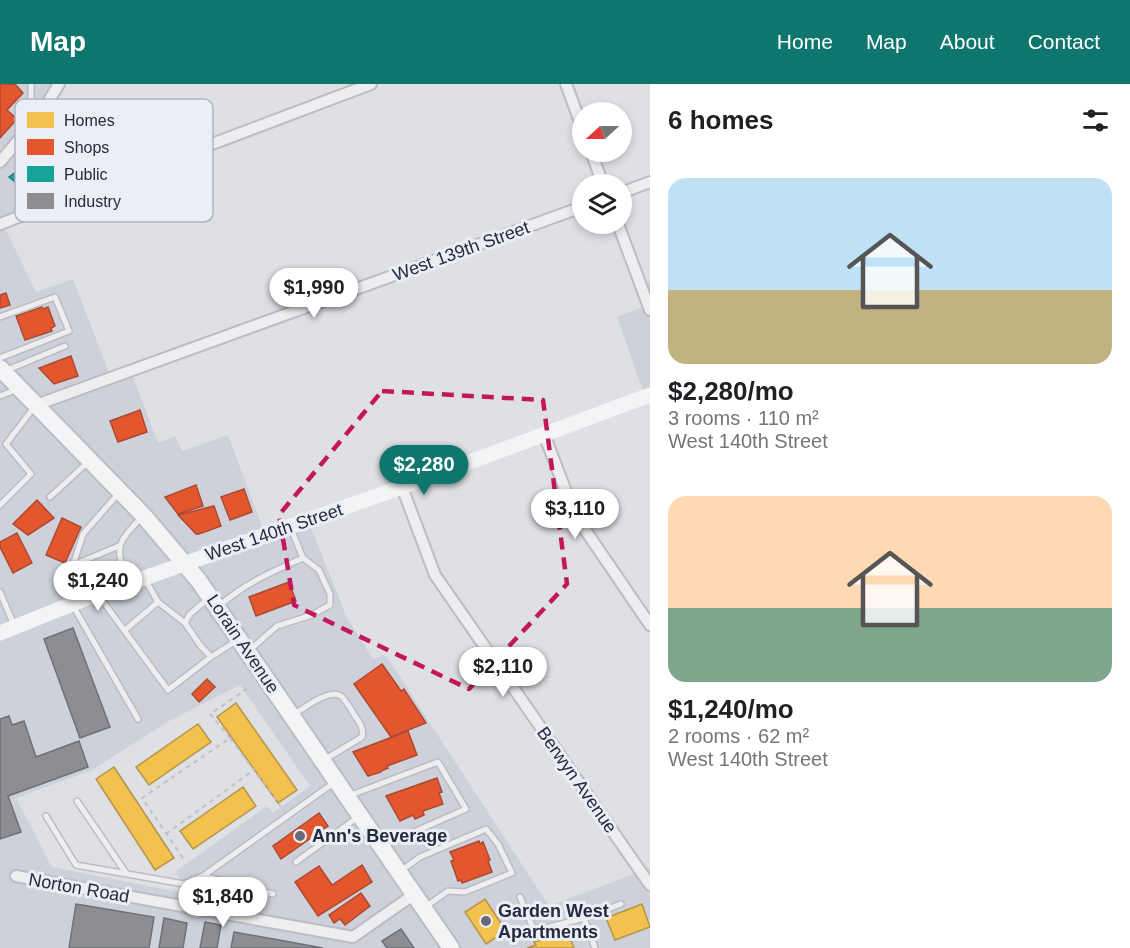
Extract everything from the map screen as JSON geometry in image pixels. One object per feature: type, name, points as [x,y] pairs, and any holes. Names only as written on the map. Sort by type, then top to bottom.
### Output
[{"type":"main road","name":"Lorain Avenue","points":[[1,366],[19,388],[144,516],[186,563],[451,948]]},
{"type":"street","points":[[50,99],[59,84]]},
{"type":"street","points":[[213,144],[371,84]]},
{"type":"street","points":[[566,84],[573,102]]},
{"type":"street","points":[[0,162],[15,144]]},
{"type":"street","points":[[632,189],[650,182]]},
{"type":"street","name":"West 139th Street","points":[[36,405],[572,211]]},
{"type":"street","points":[[0,224],[15,218]]},
{"type":"street","points":[[622,234],[650,310]]},
{"type":"street","name":"West 140th Street","points":[[0,633],[98,594],[402,487],[650,394]]},
{"type":"street","points":[[544,434],[575,514],[650,625]]},
{"type":"street","name":"Berwyn Avenue","points":[[402,487],[435,575],[650,885]]},
{"type":"street","name":"Norton Road","points":[[16,876],[353,937],[418,902]]},
{"type":"lane","points":[[0,317],[56,297],[69,331],[1,366]]},
{"type":"lane","points":[[1,366],[65,346]]},
{"type":"lane","points":[[0,396],[19,388]]},
{"type":"lane","points":[[0,505],[31,474],[6,444],[36,405]]},
{"type":"lane","points":[[50,497],[89,461]]},
{"type":"lane","points":[[120,492],[83,534],[67,584],[72,604],[138,719]]},
{"type":"lane","points":[[128,584],[120,562],[119,546],[123,537],[144,516]]},
{"type":"lane","points":[[98,594],[168,690],[211,657],[244,645],[277,626],[312,615],[330,604],[330,594],[319,570],[303,558],[290,527]]},
{"type":"lane","points":[[73,565],[119,546]]},
{"type":"lane","points":[[185,623],[190,615],[265,575],[303,558]]},
{"type":"lane","points":[[145,578],[158,602],[185,623],[211,657]]},
{"type":"lane","points":[[0,592],[15,627]]},
{"type":"lane","points":[[125,630],[158,602]]},
{"type":"lane","points":[[292,716],[324,696],[337,695],[357,719],[363,729],[362,737],[322,761]]},
{"type":"lane","points":[[346,796],[438,762],[466,809],[380,846]]},
{"type":"lane","points":[[46,816],[76,865],[184,884],[203,876],[336,781]]},
{"type":"lane","points":[[76,801],[126,873]]},
{"type":"lane","points":[[296,862],[359,816]]},
{"type":"lane","points":[[398,873],[420,856],[486,829],[498,844],[512,873],[465,892],[448,891],[418,902]]},
{"type":"lane","points":[[203,876],[273,894]]},
{"type":"lane","points":[[520,897],[533,928],[546,928],[584,918],[621,904]]},
{"type":"lane","points":[[584,918],[595,948]]},
{"type":"path","points":[[248,689],[210,714],[281,807]]},
{"type":"path","points":[[183,858],[142,798],[230,738]]},
{"type":"path","points":[[166,834],[254,770]]},
{"type":"highlighted area","points":[[382,391],[543,400],[567,584],[469,689],[294,605],[279,515]]},
{"type":"shaded area","points":[[0,84],[53,84],[47,93],[53,99],[15,99],[15,215],[1,220],[36,292],[73,279],[109,373],[129,366],[158,443],[175,436],[182,451],[228,435],[263,529],[306,515],[347,618],[373,659],[383,655],[387,657],[549,906],[650,868],[650,948],[0,948]],"holes":[[[240,685],[310,786],[273,813],[267,806],[175,872],[189,894],[52,867],[16,798],[92,770],[169,721]]]},
{"type":"shaded area","points":[[650,281],[650,388],[643,391],[617,317],[643,307],[636,287]]},
{"type":"building: Homes","points":[[236,703],[297,790],[278,803],[217,717]]},
{"type":"building: Homes","points":[[198,724],[211,742],[149,785],[136,767]]},
{"type":"building: Homes","points":[[114,767],[174,858],[155,870],[96,779]]},
{"type":"building: Homes","points":[[243,787],[256,806],[193,849],[180,831]]},
{"type":"building: Homes","name":"Garden West Apartments","points":[[485,899],[506,931],[486,944],[465,912]]},
{"type":"building: Homes","name":"Garden West Apartments","points":[[642,904],[650,927],[615,940],[606,918]]},
{"type":"building: Homes","name":"Garden West Apartments","points":[[567,930],[574,948],[527,948],[536,945],[534,942]]},
{"type":"building: Shops","points":[[0,84],[15,84],[23,93],[7,110],[15,117],[15,121],[0,138]]},
{"type":"building: Shops","points":[[6,293],[10,305],[0,308],[0,295]]},
{"type":"building: Shops","points":[[42,307],[43,309],[48,307],[55,326],[51,328],[52,331],[25,340],[16,316]]},
{"type":"building: Shops","points":[[71,356],[78,376],[54,384],[39,368]]},
{"type":"building: Shops","points":[[140,410],[147,432],[118,442],[110,421]]},
{"type":"building: Shops","points":[[196,485],[203,506],[178,514],[165,497]]},
{"type":"building: Shops","points":[[244,489],[252,512],[230,520],[221,497]]},
{"type":"building: Shops","points":[[37,500],[54,518],[28,535],[13,524]]},
{"type":"building: Shops","points":[[214,506],[221,526],[199,534],[196,534],[178,515]]},
{"type":"building: Shops","points":[[62,518],[81,527],[65,563],[46,555]]},
{"type":"building: Shops","points":[[17,533],[32,563],[13,573],[0,547],[0,542]]},
{"type":"building: Shops","points":[[289,582],[296,601],[256,616],[249,597]]},
{"type":"building: Shops","points":[[382,664],[401,691],[404,689],[426,723],[391,737],[354,684]]},
{"type":"building: Shops","points":[[207,679],[215,687],[199,702],[192,694]]},
{"type":"building: Shops","points":[[408,731],[417,755],[368,776],[353,752]]},
{"type":"building: Shops","points":[[437,778],[443,804],[423,811],[424,815],[415,819],[413,815],[400,821],[386,796]]},
{"type":"building: Shops","name":"Ann's Beverage","points":[[319,813],[328,826],[281,859],[273,846]]},
{"type":"building: Shops","points":[[479,841],[480,844],[483,842],[492,872],[462,883],[461,880],[458,881],[450,852]]},
{"type":"building: Shops","points":[[362,865],[372,882],[318,916],[295,882],[319,866],[332,885]]},
{"type":"building: Shops","points":[[361,893],[370,906],[345,925],[340,919],[334,923],[329,915]]},
{"type":"building: Public","points":[[15,173],[15,182],[9,177]]},
{"type":"building: Industry","points":[[73,628],[110,727],[80,738],[44,639]]},
{"type":"building: Industry","points":[[9,716],[12,725],[24,721],[36,757],[79,741],[88,767],[8,796],[21,832],[0,839],[0,719]]},
{"type":"building: Industry","points":[[76,904],[154,917],[149,948],[69,948]]},
{"type":"building: Industry","points":[[164,918],[187,923],[183,948],[159,948]]},
{"type":"building: Industry","points":[[205,922],[221,925],[217,948],[200,948]]},
{"type":"building: Industry","points":[[401,929],[414,948],[387,948],[382,941]]},
{"type":"building: Industry","points":[[234,932],[323,948],[231,948]]},
{"type":"place","name":"Ann's Beverage","points":[[300,836]]},
{"type":"place","name":"Garden West Apartments","points":[[486,921]]}]
